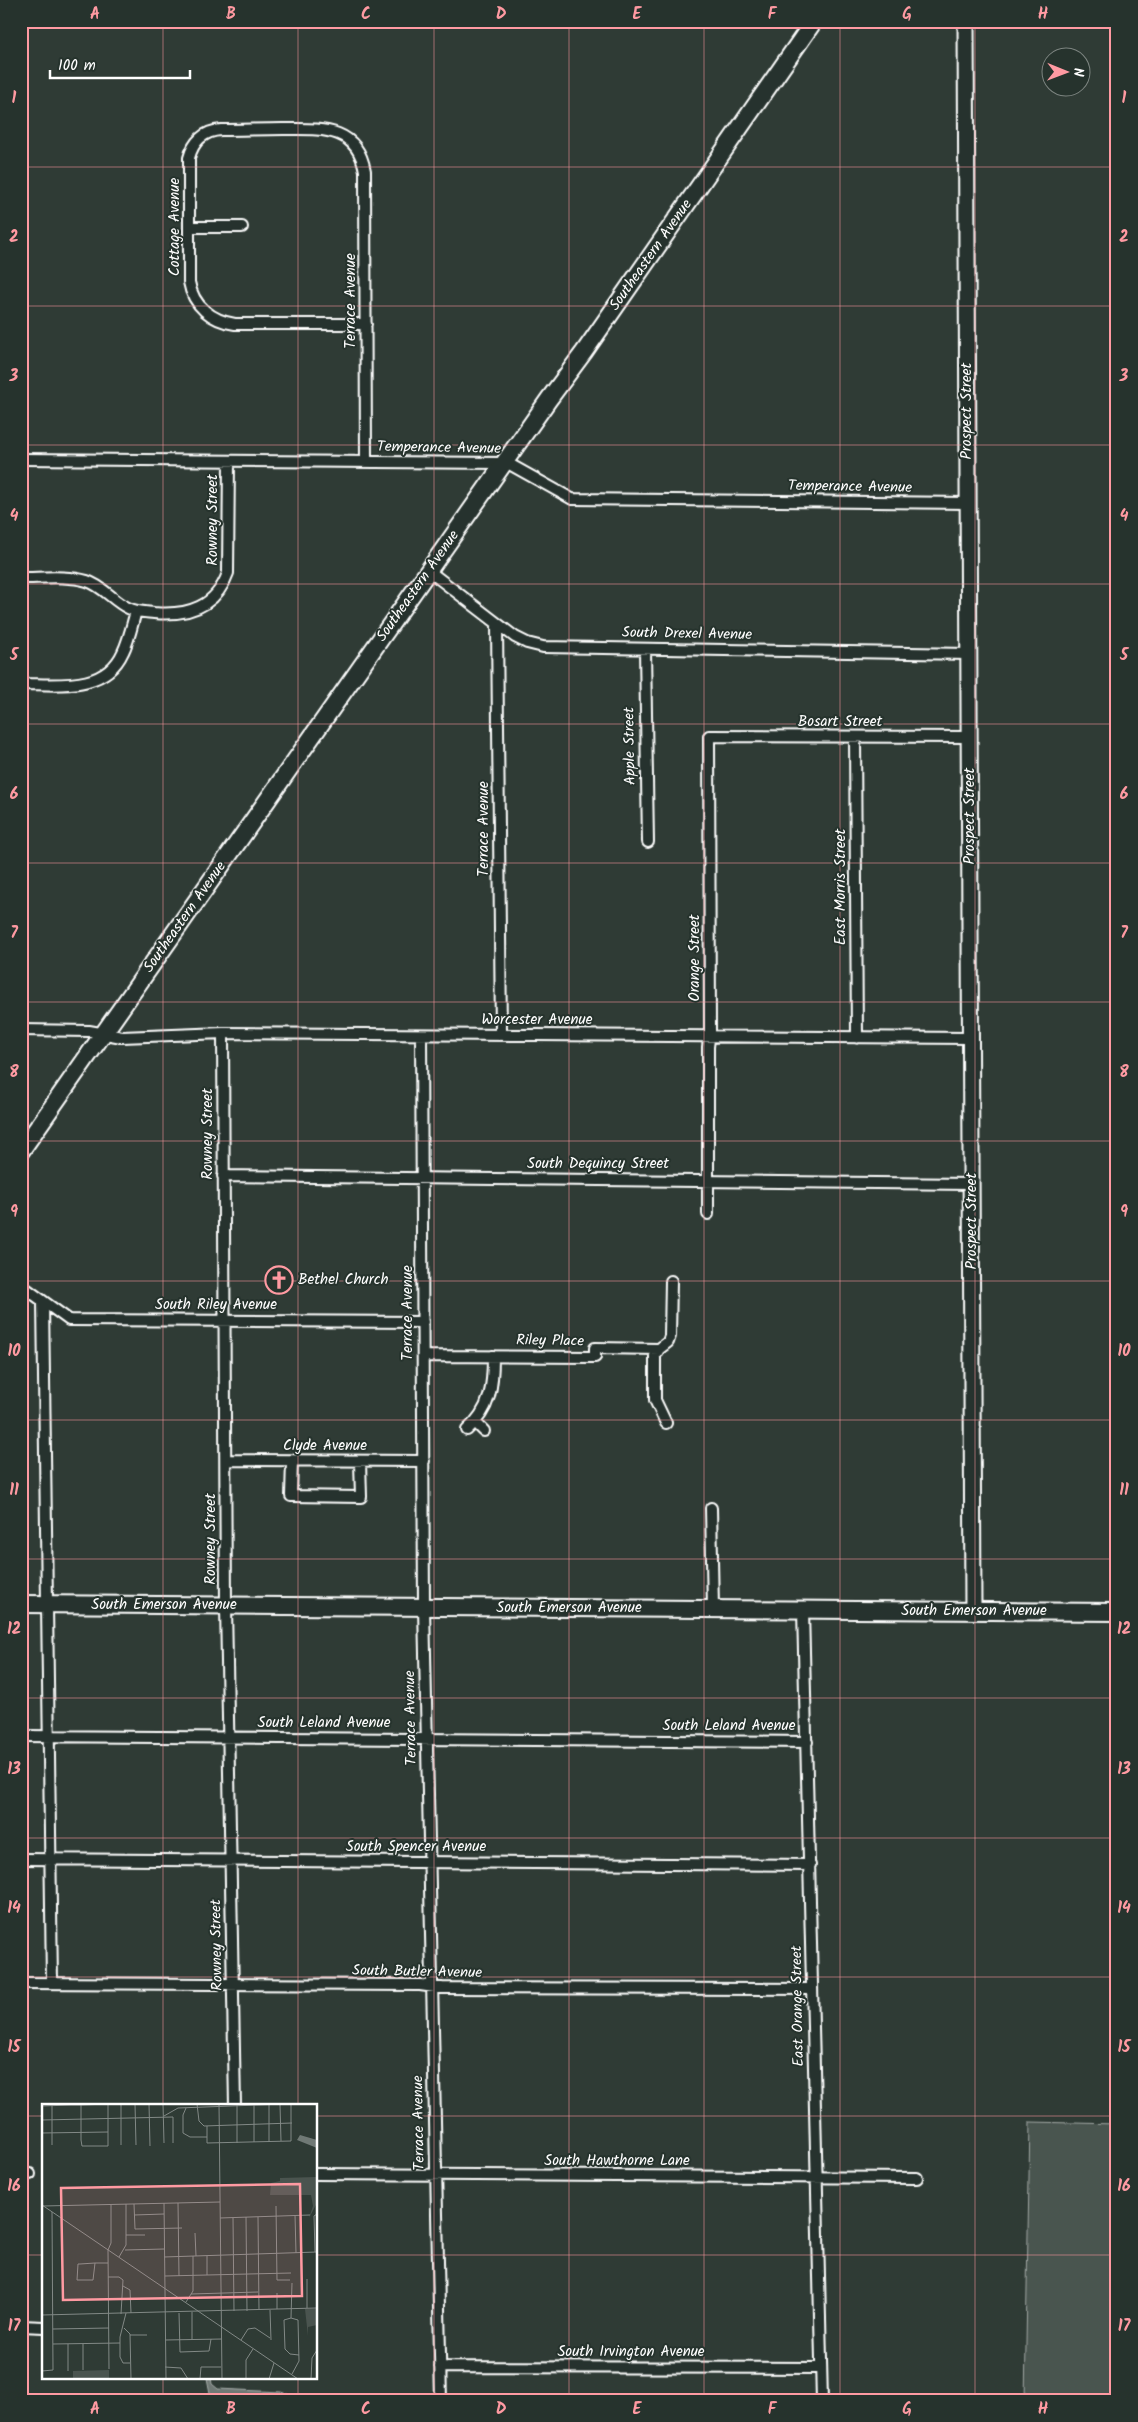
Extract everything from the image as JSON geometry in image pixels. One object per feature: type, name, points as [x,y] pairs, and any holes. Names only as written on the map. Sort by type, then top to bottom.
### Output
[{"type":"main road","name":"Southeastern Avenue","points":[[21,1151],[584,352],[814,21]]},
{"type":"main road","name":"Prospect Street","points":[[966,21],[973,1611]]},
{"type":"main road","name":"South Emerson Avenue","points":[[21,1604],[1117,1612]]},
{"type":"street","name":"Terrace Avenue","points":[[199,139],[216,130],[318,129],[333,132],[353,143],[359,152],[365,171],[366,462]]},
{"type":"street","name":"Cottage Avenue","points":[[199,139],[189,158],[190,286],[196,301],[207,313],[220,321],[235,324],[366,324]]},
{"type":"street","points":[[190,227],[242,226]]},
{"type":"street","name":"Temperance Avenue","points":[[21,459],[504,463],[511,465],[572,499],[968,502]]},
{"type":"street","name":"Rowney Street","points":[[136,611],[183,613],[196,610],[208,602],[221,589],[229,568],[228,460]]},
{"type":"street","name":"South Drexel Avenue","points":[[429,571],[497,624],[523,641],[543,647],[969,654]]},
{"type":"street","points":[[21,578],[82,579],[97,585],[120,604],[136,611],[122,653],[115,664],[102,676],[76,684],[21,684]]},
{"type":"street","name":"Terrace Avenue","points":[[497,624],[500,1035]]},
{"type":"street","name":"Apple Street","points":[[645,649],[648,842]]},
{"type":"street","name":"Bosart Street","points":[[709,736],[970,737]]},
{"type":"street","name":"Orange Street","points":[[708,1214],[709,736]]},
{"type":"street","name":"East Morris Street","points":[[855,737],[857,1038]]},
{"type":"street","name":"Worcester Avenue","points":[[21,1030],[89,1031],[122,1037],[223,1033],[971,1038]]},
{"type":"street","name":"Rowney Street","points":[[223,1033],[226,1606],[235,2104]]},
{"type":"street","name":"Terrace Avenue","points":[[422,1035],[424,1607],[441,2401]]},
{"type":"street","name":"South Dequincy Street","points":[[224,1176],[971,1184]]},
{"type":"street","points":[[666,1423],[654,1394],[655,1356],[659,1349],[668,1342],[670,1336],[671,1281]]},
{"type":"street","name":"South Riley Avenue","points":[[21,1285],[69,1320],[423,1322]]},
{"type":"street","points":[[43,1301],[52,1983]]},
{"type":"street","name":"Riley Place","points":[[423,1356],[595,1357],[595,1348],[659,1349]]},
{"type":"street","points":[[467,1430],[476,1422],[492,1392],[493,1356]]},
{"type":"street","points":[[476,1422],[484,1431]]},
{"type":"street","name":"Clyde Avenue","points":[[226,1460],[424,1462]]},
{"type":"street","points":[[292,1461],[291,1496],[360,1497],[360,1461]]},
{"type":"street","points":[[711,1508],[713,1609]]},
{"type":"street","name":"East Orange Street","points":[[803,1610],[822,2401]]},
{"type":"street","name":"South Leland Avenue","points":[[21,1736],[806,1742]]},
{"type":"street","name":"South Spencer Avenue","points":[[21,1859],[810,1865]]},
{"type":"street","name":"South Butler Avenue","points":[[21,1983],[812,1989]]},
{"type":"street","name":"South Hawthorne Lane","points":[[318,2174],[917,2178]]},
{"type":"street","points":[[21,2326],[42,2327]]},
{"type":"street","name":"South Irvington Avenue","points":[[440,2367],[821,2368]]},
{"type":"shaded area","points":[[1030,2122],[1117,2124],[1117,2401],[1025,2401]]},
{"type":"shaded area","points":[[207,2380],[211,2380],[212,2384],[218,2389],[281,2392],[308,2401],[220,2396],[210,2393]]},
{"type":"place","name":"Bethel Church","points":[[279,1280]]}]
